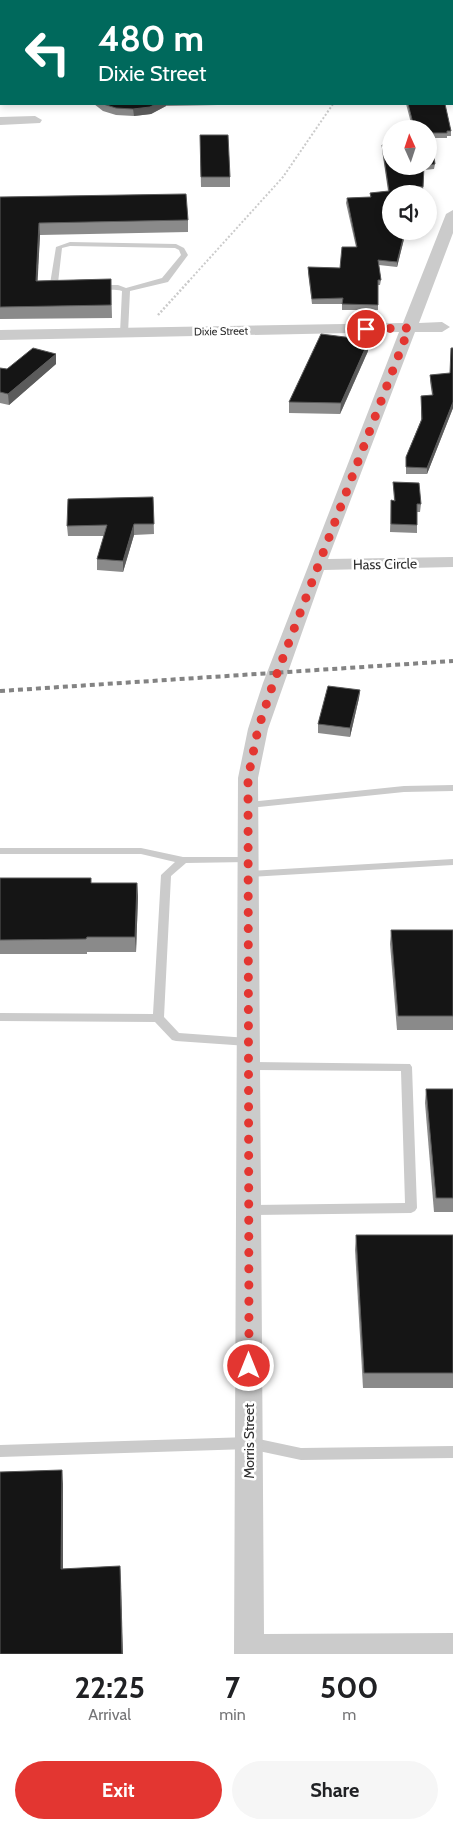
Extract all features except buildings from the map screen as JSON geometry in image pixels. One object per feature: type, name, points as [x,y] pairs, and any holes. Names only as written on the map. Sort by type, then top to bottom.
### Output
[{"type":"street","points":[[0,121],[35,120]]},
{"type":"street","name":"Morris Street","points":[[249,1651],[248,778],[258,729],[316,565],[453,214]]},
{"type":"street","name":"Dixie Street","points":[[0,335],[442,327]]},
{"type":"street","name":"Hass Circle","points":[[316,565],[453,562]]},
{"type":"street","points":[[249,1651],[395,1651],[453,1647]]},
{"type":"lane","points":[[69,287],[59,287],[54,284],[59,247],[70,244],[176,246],[182,249],[185,255],[164,280],[126,290],[118,287],[89,287]]},
{"type":"lane","points":[[124,333],[126,290]]},
{"type":"lane","points":[[248,805],[404,789],[453,788]]},
{"type":"lane","points":[[0,851],[140,851],[182,860],[248,866],[453,862]]},
{"type":"lane","points":[[158,1018],[166,875],[182,860]]},
{"type":"lane","points":[[0,1017],[158,1018],[176,1037],[248,1042]]},
{"type":"lane","points":[[248,1066],[406,1067],[412,1208],[249,1210]]},
{"type":"lane","points":[[0,1451],[249,1443],[301,1454],[453,1452]]},
{"type":"path","points":[[142,333],[283,177],[332,105]]},
{"type":"railway","points":[[0,691],[453,661]]},
{"type":"route","points":[[249,1366],[248,778],[258,729],[273,684],[316,565],[409,328],[366,329]]}]
